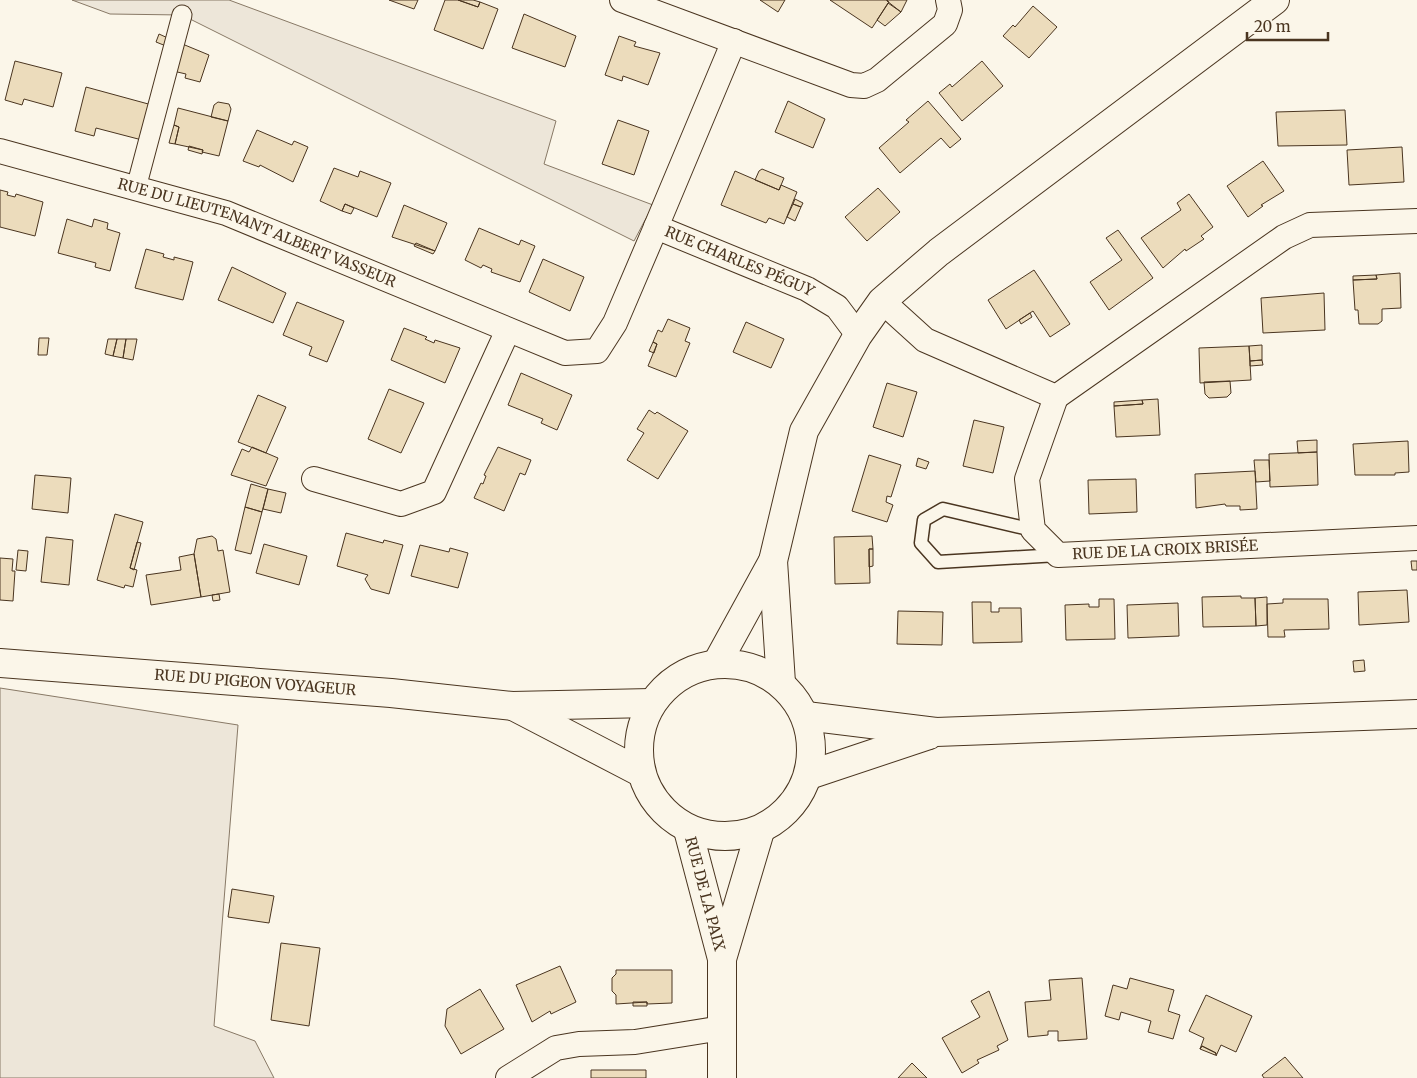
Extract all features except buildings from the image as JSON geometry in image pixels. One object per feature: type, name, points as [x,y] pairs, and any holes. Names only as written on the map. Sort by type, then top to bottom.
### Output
[{"type":"main road","points":[[717,663],[773,561],[804,431],[858,335],[882,301],[939,252],[1269,4]]},
{"type":"main road","points":[[773,561],[780,683]]},
{"type":"main road","name":"RUE DU PIGEON VOYAGEUR","points":[[0,663],[391,693],[512,706],[651,703]]},
{"type":"main road","points":[[717,663],[750,667],[780,683],[795,698],[806,716],[812,745],[809,775],[791,809],[760,831],[724,838],[688,830],[657,806],[640,772],[638,736],[651,703],[679,676],[717,663]]},
{"type":"main road","name":"RUE DU PIGEON VOYAGEUR","points":[[512,706],[640,772]]},
{"type":"main road","points":[[806,716],[936,732],[1417,714]]},
{"type":"main road","points":[[809,775],[936,732]]},
{"type":"main road","name":"RUE DE LA PAIX","points":[[688,830],[722,959],[722,1078]]},
{"type":"main road","name":"RUE DE LA PAIX","points":[[722,959],[760,831]]},
{"type":"street","points":[[622,0],[851,85],[864,86],[877,80],[945,24],[950,10],[948,0]]},
{"type":"street","points":[[136,188],[182,15]]},
{"type":"street","name":"RUE CHARLES PÉGUY","points":[[734,40],[656,227],[807,289],[837,307],[858,335]]},
{"type":"street","name":"RUE DU LIEUTENANT ALBERT VASSEUR","points":[[0,151],[226,213],[565,353],[597,351],[615,323],[656,227]]},
{"type":"street","points":[[1033,530],[1027,478],[1056,397],[1284,237],[1310,225],[1417,221]]},
{"type":"street","points":[[882,301],[926,340],[1056,397]]},
{"type":"street","points":[[314,479],[401,504],[434,492],[508,330]]},
{"type":"street","name":"RUE DE LA CROIX BRISÉE","points":[[1033,530],[1058,555],[1417,538]]},
{"type":"street","points":[[508,1078],[556,1048],[579,1044],[635,1042],[722,1028]]},
{"type":"lane","points":[[1033,530],[943,509],[924,520],[920,543],[938,562],[1058,555]]},
{"type":"shaded area","points":[[72,0],[229,0],[556,121],[544,164],[653,205],[634,241],[182,15],[110,14]]},
{"type":"shaded area","points":[[0,688],[238,725],[214,1026],[255,1041],[274,1078],[0,1078]]}]
